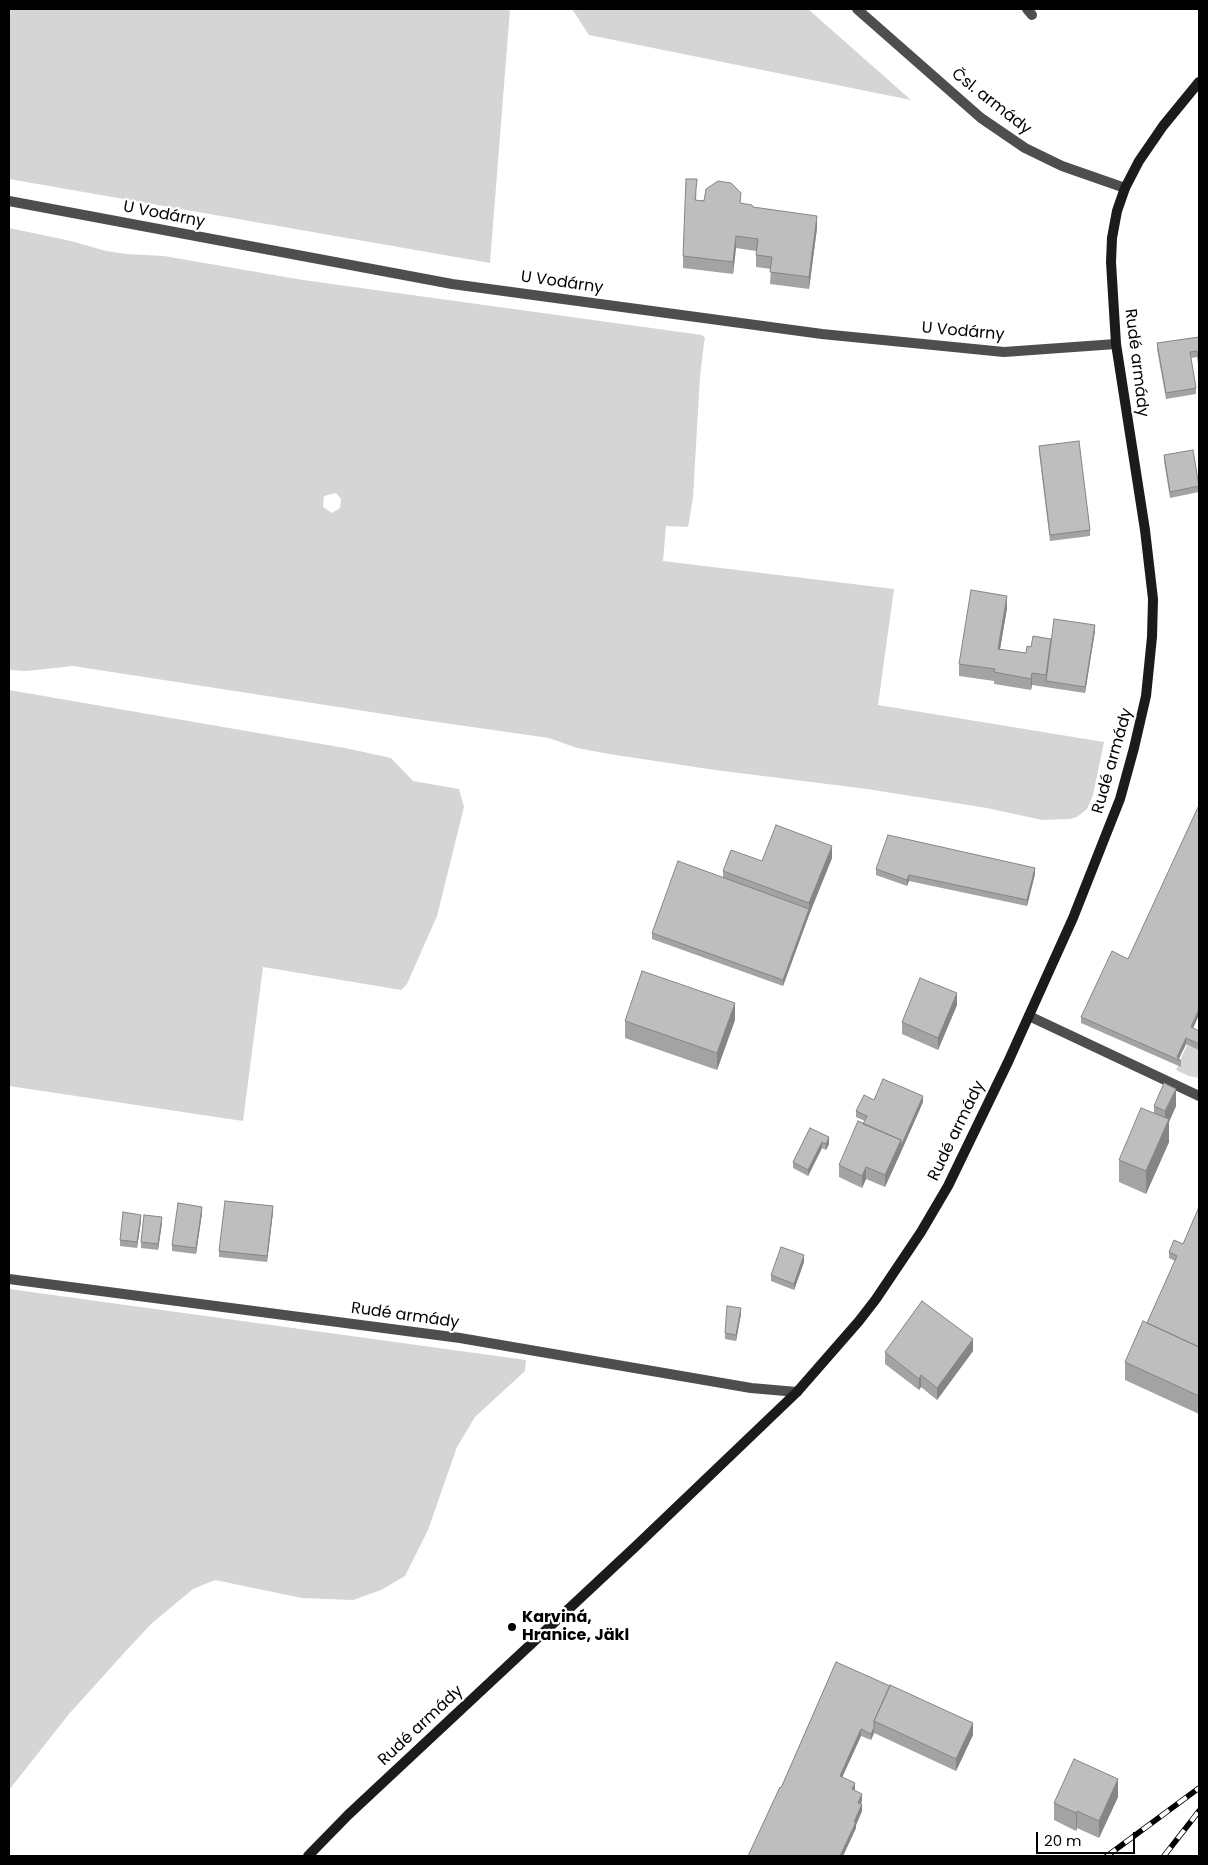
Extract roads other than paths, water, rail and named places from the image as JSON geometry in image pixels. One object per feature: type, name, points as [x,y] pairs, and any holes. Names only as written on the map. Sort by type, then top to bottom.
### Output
[{"type":"main road","name":"Rudé armády","points":[[308,1856],[348,1815],[636,1547],[797,1392],[859,1321],[893,1276],[952,1178],[1073,918],[1120,799],[1146,696],[1152,638],[1152,599],[1145,530],[1116,344],[1111,262],[1112,238],[1116,211],[1125,188],[1150,143],[1199,82]]},
{"type":"street","name":"Čsl. armády","points":[[857,9],[981,118],[1025,148],[1062,166],[1125,188]]},
{"type":"street","name":"U Vodárny","points":[[9,201],[452,284],[822,334],[1004,352],[1116,344]]},
{"type":"street","points":[[1029,1016],[1199,1096]]},
{"type":"street","name":"Rudé armády","points":[[9,1279],[460,1338],[751,1388],[797,1392]]},
{"type":"railway","points":[[1107,1856],[1199,1788]]},
{"type":"railway","points":[[1164,1856],[1199,1811]]},
{"type":"place","name":"Karviná, Hranice, Jäkl","points":[[512,1627]]}]
